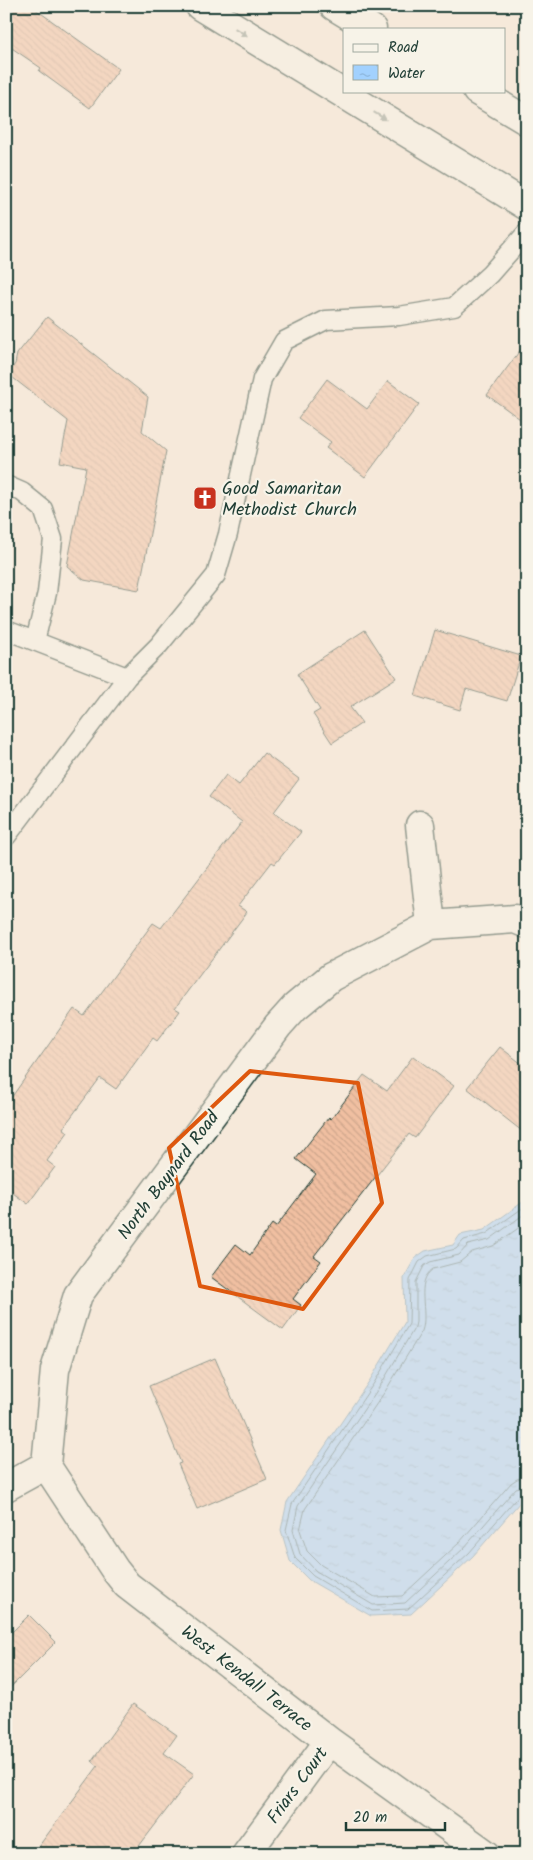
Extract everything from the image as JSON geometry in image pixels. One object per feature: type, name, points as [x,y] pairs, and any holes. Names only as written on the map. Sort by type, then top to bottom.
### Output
[{"type":"street","points":[[200,6],[343,91]]},
{"type":"street","points":[[334,6],[370,28]]},
{"type":"street","points":[[344,92],[525,200]]},
{"type":"street","points":[[479,92],[527,120]]},
{"type":"street","points":[[420,825],[431,925],[515,919],[527,924]]},
{"type":"street","name":"North Baynard Road","points":[[46,1465],[55,1370],[78,1295],[278,1026],[295,1008],[331,978],[431,925]]},
{"type":"street","points":[[6,1487],[46,1465]]},
{"type":"street","name":"West Kendall Terrace","points":[[46,1465],[115,1570],[127,1584],[330,1741],[486,1854]]},
{"type":"street","name":"Friars Court","points":[[246,1854],[330,1741]]},
{"type":"lane","points":[[6,836],[127,677],[159,645],[216,574],[228,534],[262,379],[284,341],[326,320],[399,316],[454,306],[490,274],[527,232]]},
{"type":"lane","points":[[6,485],[22,492],[43,509],[53,540],[47,593],[35,641]]},
{"type":"lane","points":[[6,630],[127,677]]},
{"type":"highlighted area","points":[[250,1071],[358,1083],[382,1203],[303,1309],[200,1286],[169,1148]]},
{"type":"water","points":[[527,1199],[527,1494],[473,1556],[411,1614],[371,1616],[309,1580],[290,1561],[281,1530],[287,1502],[370,1380],[405,1322],[404,1278],[415,1258],[425,1251],[453,1245],[460,1235],[484,1230]]},
{"type":"building","points":[[6,6],[31,6],[119,69],[90,108],[39,71],[41,68],[6,44]]},
{"type":"building","points":[[47,317],[148,397],[142,431],[166,451],[139,590],[84,580],[67,566],[86,467],[60,462],[68,421],[8,374],[15,364],[17,354]]},
{"type":"building","points":[[527,341],[527,424],[487,395]]},
{"type":"building","points":[[327,379],[367,409],[388,381],[419,404],[365,477],[326,448],[331,442],[298,418]]},
{"type":"building","points":[[365,630],[396,678],[350,707],[362,723],[332,743],[313,714],[320,710],[297,674]]},
{"type":"building","points":[[435,630],[521,656],[507,701],[466,689],[460,710],[415,696]]},
{"type":"building","points":[[264,753],[299,779],[274,812],[301,832],[275,864],[272,862],[238,906],[247,912],[175,1008],[180,1011],[157,1041],[153,1038],[116,1089],[100,1078],[63,1128],[68,1132],[47,1161],[55,1167],[28,1204],[6,1188],[6,1105],[74,1009],[84,1016],[153,923],[161,928],[242,822],[209,797],[226,775],[239,785]]},
{"type":"building","points":[[500,1047],[527,1068],[527,1135],[467,1088]]},
{"type":"building","points":[[413,1056],[454,1086],[415,1138],[409,1134],[314,1256],[321,1261],[293,1299],[301,1305],[283,1330],[211,1277],[236,1244],[250,1255],[272,1224],[276,1227],[316,1174],[296,1159],[329,1117],[331,1119],[364,1075],[387,1091]]},
{"type":"building","points":[[215,1358],[267,1479],[197,1509],[178,1464],[181,1463],[149,1386]]},
{"type":"building","points":[[29,1615],[56,1642],[6,1692],[6,1638]]},
{"type":"building","points":[[133,1704],[177,1735],[164,1753],[194,1774],[133,1854],[33,1854],[98,1766],[92,1761]]},
{"type":"place","name":"Good Samaritan Methodist Church","points":[[205,498]]}]
